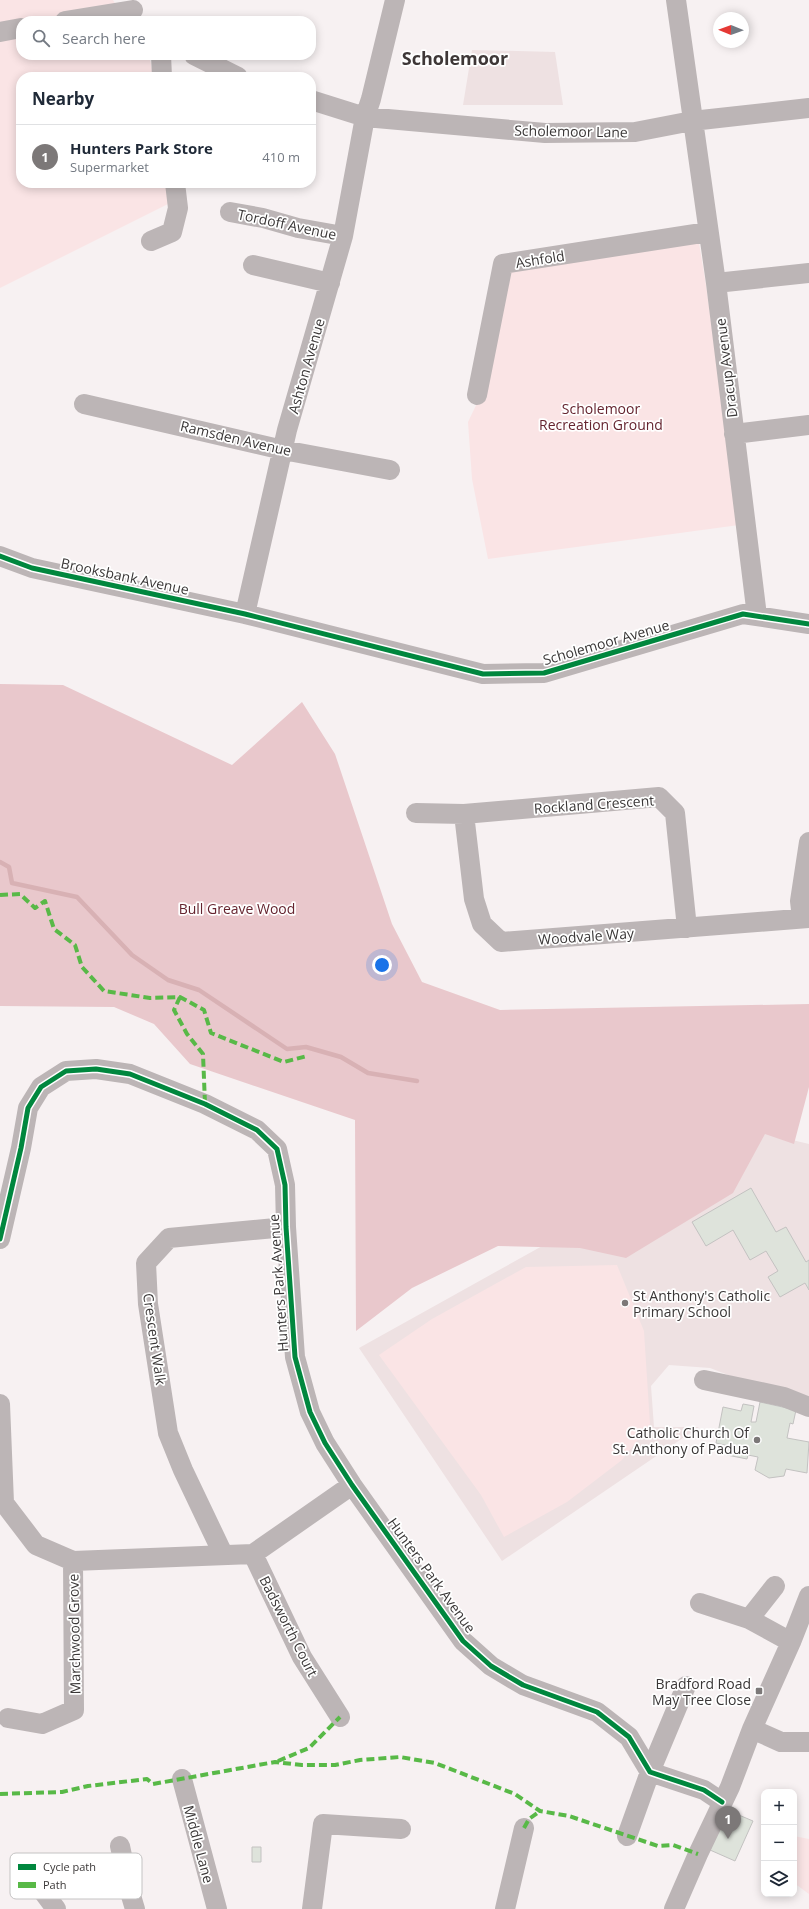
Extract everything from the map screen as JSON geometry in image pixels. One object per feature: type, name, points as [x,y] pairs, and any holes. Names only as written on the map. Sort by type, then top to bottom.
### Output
[{"type":"street","name":"Ashton Avenue","points":[[246,614],[283,450],[343,236],[365,117],[371,99],[395,0]]},
{"type":"street","name":"Dracup Avenue","points":[[676,0],[716,283],[757,616]]},
{"type":"street","points":[[96,16],[134,10]]},
{"type":"street","points":[[0,32],[16,29]]},
{"type":"street","points":[[161,60],[162,72]]},
{"type":"street","points":[[204,60],[228,72]]},
{"type":"street","name":"Scholemoor Lane","points":[[316,102],[365,117],[545,133],[635,132],[692,121],[809,108]]},
{"type":"street","points":[[151,241],[172,232],[178,208],[176,188]]},
{"type":"street","name":"Tordoff Avenue","points":[[230,212],[263,218],[298,228],[343,236]]},
{"type":"street","name":"Ashfold","points":[[477,395],[503,264],[708,232]]},
{"type":"street","points":[[253,265],[330,283]]},
{"type":"street","points":[[716,283],[809,273]]},
{"type":"street","name":"Ramsden Avenue","points":[[84,404],[283,450],[390,470]]},
{"type":"street","points":[[734,434],[809,425]]},
{"type":"street","name":"Brooksbank Avenue","points":[[0,556],[32,568],[246,614]]},
{"type":"street","name":"Scholemoor Avenue","points":[[246,614],[483,674],[544,673],[743,614],[809,624]]},
{"type":"street","name":"Rockland Crescent","points":[[416,813],[464,814],[658,797],[675,813],[687,928]]},
{"type":"street","name":"Woodvale Way","points":[[464,814],[474,899],[482,924],[502,942],[805,918]]},
{"type":"street","points":[[805,918],[800,901],[809,842]]},
{"type":"street","name":"Hunters Park Avenue","points":[[0,1239],[21,1148],[28,1108],[41,1087],[66,1071],[88,1070],[130,1074],[205,1104],[257,1130],[277,1149],[285,1185],[286,1227],[295,1357],[310,1412],[325,1443],[352,1485],[463,1641],[491,1666],[523,1685],[597,1712],[628,1737],[650,1772]]},
{"type":"street","name":"Crescent Walk","points":[[223,1554],[182,1470],[168,1433],[148,1304],[146,1263],[169,1238],[286,1227]]},
{"type":"street","points":[[704,1380],[784,1397],[809,1407]]},
{"type":"street","points":[[0,1404],[4,1503],[36,1545],[73,1561],[253,1554],[352,1485]]},
{"type":"street","name":"Badsworth Court","points":[[253,1554],[302,1656],[340,1717]]},
{"type":"street","name":"Marchwood Grove","points":[[8,1718],[42,1724],[74,1710],[73,1561]]},
{"type":"street","points":[[749,1619],[775,1586]]},
{"type":"street","points":[[674,1909],[730,1787],[752,1729],[791,1642],[809,1597]]},
{"type":"street","points":[[700,1603],[749,1619],[791,1642]]},
{"type":"street","points":[[627,1836],[650,1772],[686,1686]]},
{"type":"street","points":[[752,1729],[781,1742],[809,1742]]},
{"type":"street","points":[[650,1772],[704,1790],[722,1802]]},
{"type":"street","name":"Middle Lane","points":[[182,1779],[217,1909]]},
{"type":"street","points":[[312,1909],[323,1824],[401,1829]]},
{"type":"street","points":[[505,1909],[524,1828]]},
{"type":"street","points":[[120,1846],[121,1853]]},
{"type":"street","points":[[49,1899],[56,1909]]},
{"type":"street","points":[[132,1899],[135,1909]]},
{"type":"shaded area","points":[[472,50],[555,52],[563,105],[463,105]]},
{"type":"shaded area","name":"St Anthony's Catholic Primary School","points":[[759,1132],[809,1144],[809,1406],[710,1368],[669,1365],[651,1386],[654,1427],[699,1427],[502,1561],[359,1348],[562,1235]]},
{"type":"green space","points":[[0,0],[113,0],[123,16],[16,16],[16,60],[150,60],[152,72],[16,72],[16,188],[168,188],[170,203],[0,288]]},
{"type":"green space","name":"Scholemoor Recreation Ground","points":[[698,237],[739,525],[488,559],[472,479],[468,422],[480,397],[507,266]]},
{"type":"green space","name":"Bull Greave Wood","points":[[0,684],[63,685],[232,765],[302,702],[335,754],[392,924],[422,982],[500,1010],[809,1004],[809,1087],[794,1144],[765,1134],[733,1193],[626,1258],[580,1248],[498,1246],[412,1288],[356,1331],[355,1120],[190,1064],[154,1024],[114,1007],[0,1006]]},
{"type":"green space","points":[[617,1265],[644,1331],[650,1424],[622,1460],[567,1502],[504,1537],[481,1495],[379,1355],[432,1319],[526,1267]]},
{"type":"green space","points":[[797,1837],[809,1839],[809,1894],[797,1885]]},
{"type":"building","points":[[751,1188],[776,1232],[786,1227],[806,1262],[809,1260],[809,1290],[805,1283],[780,1297],[768,1277],[778,1271],[766,1251],[750,1260],[733,1230],[706,1246],[692,1222]]},
{"type":"building","name":"Catholic Church Of St. Anthony of Padua","points":[[760,1402],[796,1410],[793,1424],[790,1423],[787,1438],[809,1442],[807,1473],[786,1469],[784,1476],[769,1478],[755,1470],[758,1457],[748,1455],[747,1459],[727,1455],[729,1446],[716,1443],[723,1407],[741,1411],[743,1404],[754,1406],[751,1422],[756,1422]]},
{"type":"building","points":[[727,1810],[753,1821],[735,1861],[710,1850]]},
{"type":"building","points":[[252,1847],[261,1847],[261,1862],[252,1862]]},
{"type":"waterway","points":[[0,862],[9,867],[12,883],[77,897],[132,955],[168,980],[199,990],[287,1049],[306,1047],[341,1057],[368,1073],[417,1081]]},
{"type":"marked path","points":[[0,895],[20,894],[35,908],[45,901],[54,929],[75,945],[82,967],[104,991],[150,998],[180,997],[204,1010],[211,1033],[284,1062],[307,1056]]},
{"type":"marked path","points":[[180,997],[174,1010],[187,1034],[203,1054],[205,1104]]},
{"type":"marked path","points":[[278,1761],[309,1748],[340,1717]]},
{"type":"marked path","points":[[0,1794],[62,1792],[88,1786],[147,1779],[153,1784],[275,1762],[302,1765],[335,1765],[360,1760],[400,1757],[435,1763],[515,1794],[540,1811],[569,1816],[658,1846],[673,1845],[698,1854]]},
{"type":"marked path","points":[[524,1828],[529,1819],[540,1811]]},
{"type":"cycle path","points":[[0,556],[32,568],[245,614],[483,674],[544,673],[743,614],[809,624]]},
{"type":"cycle path","points":[[0,1239],[21,1148],[28,1108],[41,1087],[66,1071],[96,1069],[130,1074],[205,1104],[257,1130],[277,1149],[285,1185],[286,1227],[295,1357],[310,1412],[325,1443],[352,1485],[463,1641],[491,1666],[523,1685],[597,1712],[629,1737],[650,1772],[704,1790],[722,1802]]},
{"type":"place","name":"St Anthony's Catholic Primary School","points":[[625,1303]]},
{"type":"place","name":"Catholic Church Of St. Anthony of Padua","points":[[757,1440]]},
{"type":"place","name":"Bradford Road May Tree Close","points":[[759,1691]]},
{"type":"place","name":"Hunters Park Store","points":[[728,1839]]},
{"type":"district","name":"Scholemoor","points":[[455,58]]}]
